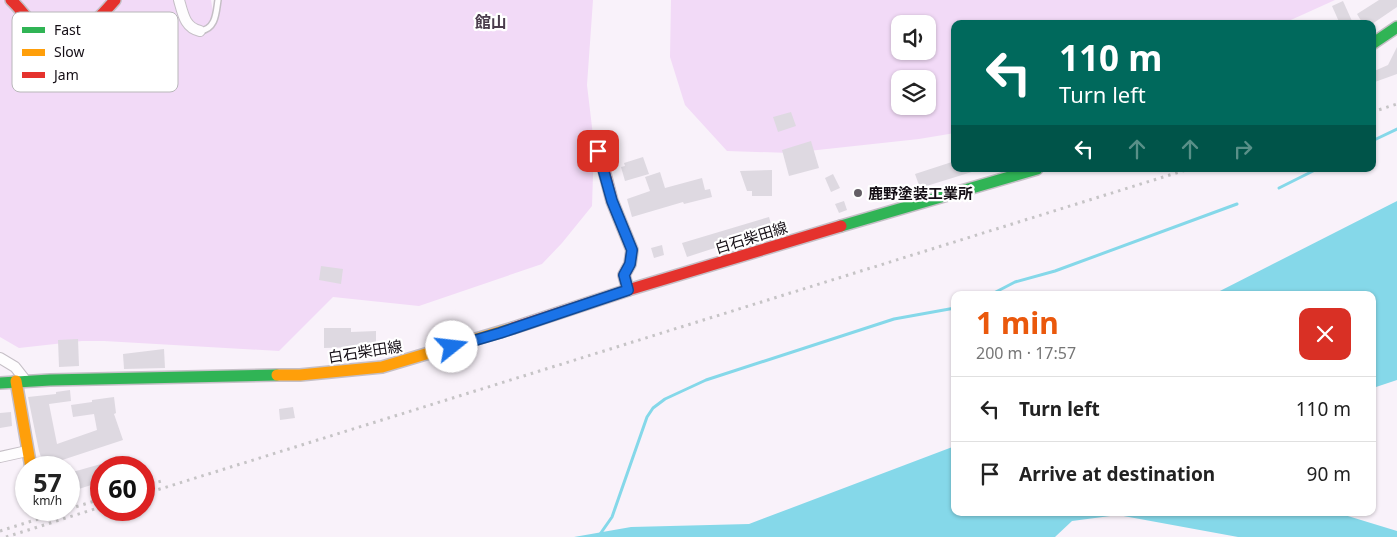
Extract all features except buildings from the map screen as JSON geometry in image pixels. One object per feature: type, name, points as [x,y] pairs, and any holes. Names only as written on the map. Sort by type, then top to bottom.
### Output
[{"type":"main road","points":[[11,0],[23,12]]},
{"type":"main road","points":[[102,12],[115,0]]},
{"type":"main road","points":[[1376,41],[1397,27]]},
{"type":"main road","points":[[598,151],[612,201],[632,250],[630,264],[624,275],[628,290]]},
{"type":"main road","name":"白石柴田線","points":[[0,383],[300,375],[382,367],[500,333],[628,290],[1027,172]]},
{"type":"main road","points":[[21,381],[28,456]]},
{"type":"street","points":[[179,0],[187,24],[194,30],[200,31]]},
{"type":"street","points":[[0,358],[15,367],[21,381]]},
{"type":"street","points":[[0,457],[27,451]]},
{"type":"lane","points":[[200,31],[207,30],[215,20],[218,0]]},
{"type":"shaded area","points":[[0,0],[211,0],[213,12],[221,0],[593,0],[587,85],[594,144],[592,206],[542,264],[419,306],[333,297],[279,351],[104,341],[82,341],[19,348],[0,337]]},
{"type":"shaded area","points":[[671,0],[1335,0],[1291,20],[951,20],[951,134],[790,153],[727,151],[685,105],[670,57]]},
{"type":"water","points":[[1397,201],[1397,380],[1376,387],[1376,291],[1220,291]]},
{"type":"water","points":[[951,448],[951,516],[1110,516],[1072,521],[1055,537],[574,537],[631,527],[749,524]]},
{"type":"water","points":[[1123,516],[1348,516],[1397,531],[1397,537],[1238,537]]},
{"type":"waterway","points":[[1376,139],[1397,129]]},
{"type":"waterway","points":[[1279,188],[1311,172]]},
{"type":"waterway","points":[[998,291],[1015,282],[1055,271],[1237,204]]},
{"type":"waterway","points":[[598,537],[612,517],[647,417],[653,408],[665,399],[706,380],[894,319],[951,309]]},
{"type":"railway","points":[[1376,111],[1397,104]]},
{"type":"railway","points":[[155,491],[1179,172]]},
{"type":"railway","points":[[155,483],[165,480]]},
{"type":"railway","points":[[80,506],[90,502]]},
{"type":"railway","points":[[6,537],[90,510]]},
{"type":"railway","points":[[0,531],[32,521]]},
{"type":"traffic: fast","points":[[1376,41],[1397,27]]},
{"type":"traffic: fast","points":[[841,226],[1027,172]]},
{"type":"traffic: fast","points":[[0,383],[50,380],[277,375]]},
{"type":"traffic: slow","points":[[277,375],[300,375],[382,367],[513,328]]},
{"type":"traffic: slow","points":[[16,381],[29,456]]},
{"type":"traffic: jam","points":[[11,0],[22,12]]},
{"type":"traffic: jam","points":[[104,12],[115,0]]},
{"type":"traffic: jam","points":[[599,151],[612,201],[632,250],[630,264],[624,275],[628,290]]},
{"type":"traffic: jam","points":[[513,328],[628,290],[841,226]]},
{"type":"place","name":"鹿野塗装工業所","points":[[858,193]]},
{"type":"district","name":"館山","points":[[491,22]]},
{"type":"route","points":[[452,347],[628,290],[624,275],[630,264],[632,250],[612,201],[598,151]]}]
